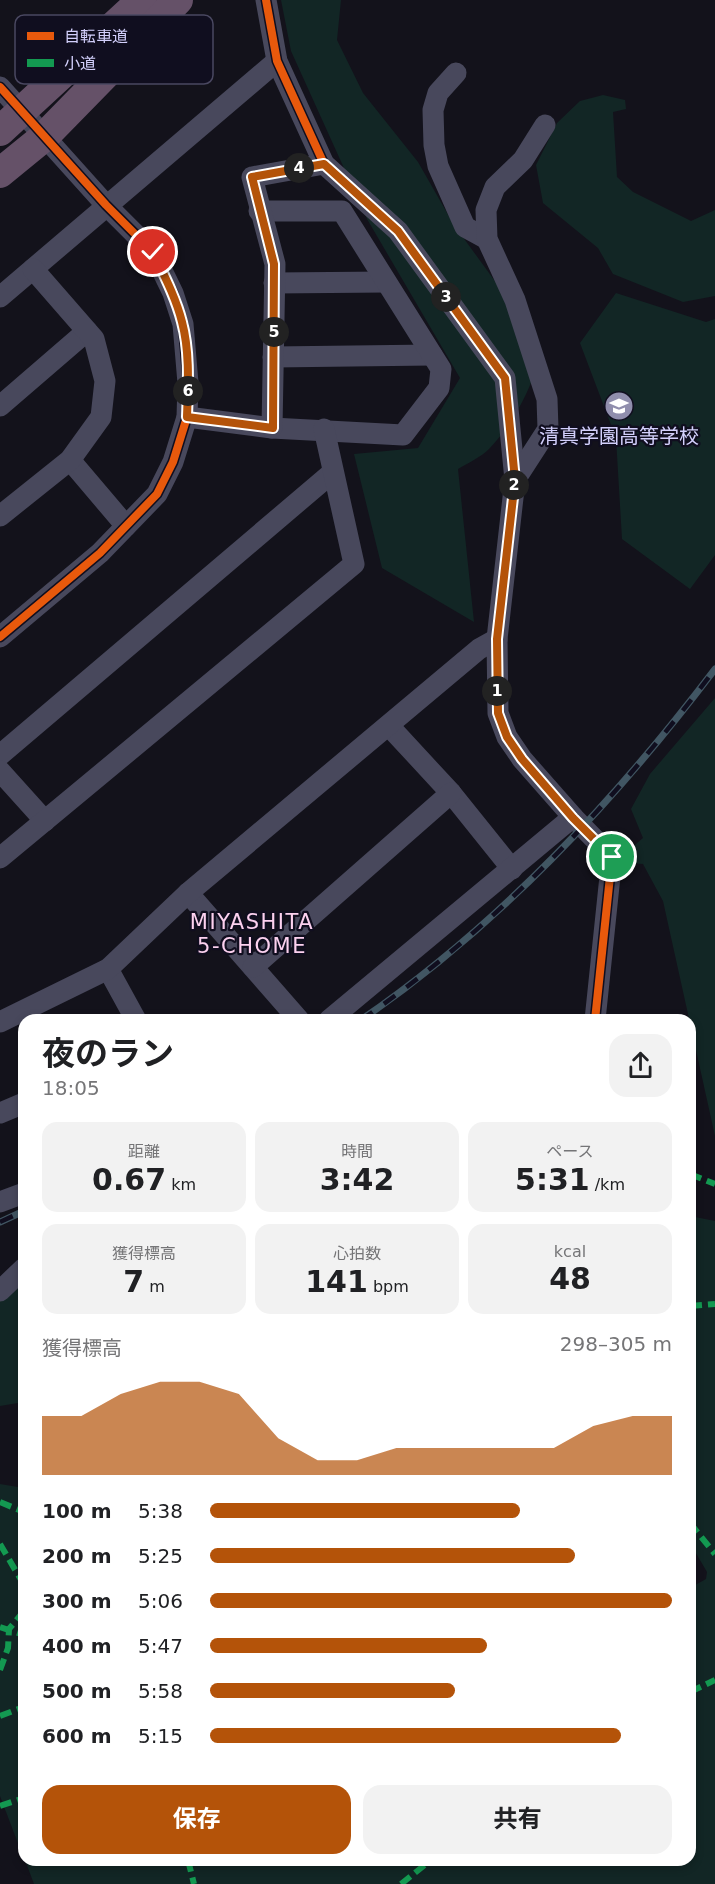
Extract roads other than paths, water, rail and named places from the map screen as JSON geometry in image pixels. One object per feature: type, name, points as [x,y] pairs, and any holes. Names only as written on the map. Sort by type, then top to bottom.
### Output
[{"type":"highway","points":[[126,15],[142,0]]},
{"type":"highway","points":[[163,15],[178,0]]},
{"type":"highway","points":[[10,122],[51,84]]},
{"type":"highway","points":[[0,173],[44,137],[96,84]]},
{"type":"street","points":[[266,0],[277,61],[324,164],[398,231],[505,378],[515,480],[497,639],[498,713],[507,737],[573,818],[612,857],[596,1014]]},
{"type":"street","points":[[0,297],[277,61]]},
{"type":"street","points":[[456,73],[438,93],[433,110],[434,145],[438,166],[465,227],[487,239]]},
{"type":"street","points":[[0,87],[10,122],[44,137],[153,252],[173,293],[183,324],[188,383],[187,417],[173,462],[157,494],[100,553],[0,637]]},
{"type":"street","points":[[515,480],[548,429],[547,393],[516,300],[487,239],[486,210],[495,187],[523,160],[545,125]]},
{"type":"street","points":[[273,428],[274,264],[252,177],[324,164]]},
{"type":"street","points":[[187,417],[273,428],[403,435],[439,388],[441,369],[342,211],[259,211]]},
{"type":"street","points":[[0,516],[70,460],[101,417],[105,381],[94,339],[33,269]]},
{"type":"street","points":[[274,283],[386,282]]},
{"type":"street","points":[[0,406],[87,331]]},
{"type":"street","points":[[273,357],[432,355]]},
{"type":"street","points":[[0,858],[354,564],[324,429]]},
{"type":"street","points":[[70,460],[126,526]]},
{"type":"street","points":[[0,755],[333,472]]},
{"type":"street","points":[[0,1022],[108,969],[188,893],[479,649],[497,639]]},
{"type":"street","points":[[389,726],[451,793],[512,869]]},
{"type":"street","points":[[0,771],[45,821]]},
{"type":"street","points":[[253,967],[451,793]]},
{"type":"street","points":[[335,1014],[573,818]]},
{"type":"street","points":[[188,893],[294,1014]]},
{"type":"street","points":[[108,969],[133,1014]]},
{"type":"street","points":[[0,1113],[18,1106]]},
{"type":"street","points":[[0,1202],[18,1195]]},
{"type":"street","points":[[0,1291],[18,1274]]},
{"type":"railway","points":[[369,1014],[460,944],[552,859],[636,767],[715,669]]},
{"type":"railway","points":[[0,1222],[18,1214]]},
{"type":"place","name":"清真学園高等学校","points":[[619,406]]},
{"type":"district","name":"MIYASHITA 5-CHOME","points":[[252,934]]}]
